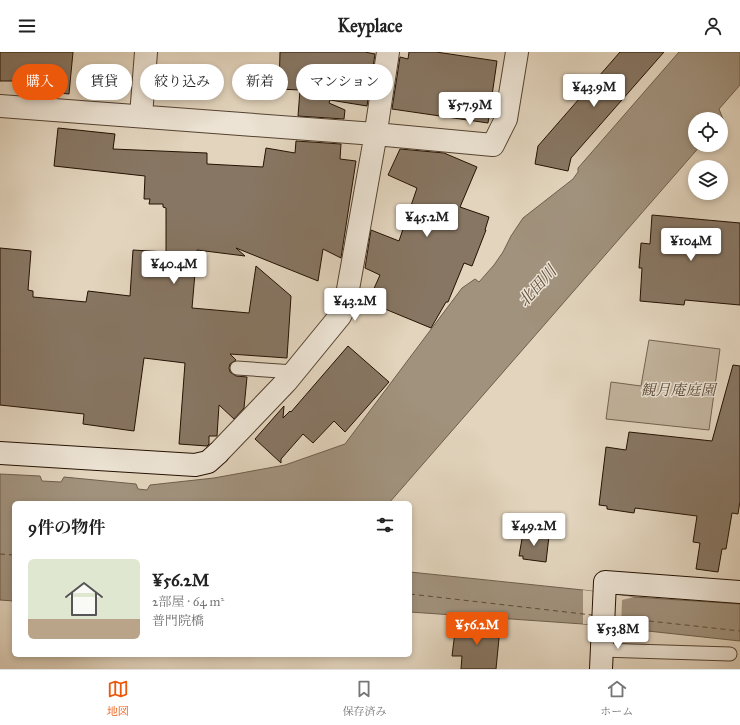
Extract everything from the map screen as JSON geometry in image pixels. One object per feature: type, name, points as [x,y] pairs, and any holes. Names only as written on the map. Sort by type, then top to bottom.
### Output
[{"type":"street","points":[[142,116],[146,52]]},
{"type":"street","points":[[0,453],[195,465],[208,462],[218,453],[286,382],[340,316],[345,306],[388,52]]},
{"type":"street","points":[[0,106],[375,134],[494,145],[506,119],[517,52]]},
{"type":"street","points":[[601,650],[605,582],[740,592]]},
{"type":"lane","points":[[237,368],[294,372]]},
{"type":"lane","points":[[601,650],[730,654]]},
{"type":"green space","name":"観月庵庭園","points":[[649,340],[720,349],[709,430],[606,419],[611,382],[641,386]]},
{"type":"water","name":"北田川","points":[[679,52],[740,52],[740,85],[719,109],[720,112],[688,112],[688,152],[695,152],[391,501],[12,501],[12,601],[0,600],[0,474],[40,476],[42,481],[61,482],[64,477],[136,484],[138,489],[147,490],[150,485],[214,478],[285,465],[345,444],[462,288],[475,279],[479,282],[503,252],[511,236],[523,218],[573,179],[578,172],[578,168]]},
{"type":"water","points":[[412,572],[583,590],[634,597],[740,604],[740,641],[583,624],[412,612]]},
{"type":"pier","points":[[583,590],[634,597],[622,600],[621,627],[583,624]]},
{"type":"building","points":[[0,52],[73,52],[69,94],[68,64],[12,64],[12,81],[0,81]]},
{"type":"building","points":[[280,52],[365,52],[375,54],[373,64],[296,64],[296,90],[288,89],[288,64],[280,64]]},
{"type":"building","points":[[409,52],[436,52],[497,61],[488,123],[392,109],[400,57],[408,59]]},
{"type":"building","points":[[620,52],[664,52],[571,158],[568,171],[535,164],[538,146]]},
{"type":"building","points":[[299,100],[330,100],[329,103],[345,110],[344,119],[298,116]]},
{"type":"building","points":[[330,100],[368,100],[367,106]]},
{"type":"building","points":[[58,128],[115,134],[113,149],[207,153],[207,164],[263,167],[266,148],[295,153],[296,141],[341,144],[340,159],[356,161],[341,258],[323,249],[318,281],[236,248],[245,256],[197,250],[192,308],[249,313],[256,266],[291,296],[287,358],[230,354],[236,360],[230,364],[230,372],[236,376],[247,377],[244,408],[234,419],[219,405],[217,436],[209,436],[209,444],[207,446],[179,444],[185,363],[144,358],[134,431],[83,424],[84,414],[0,405],[0,248],[31,251],[28,290],[33,291],[33,297],[86,302],[88,291],[130,296],[133,250],[166,252],[166,208],[163,207],[163,204],[149,204],[150,199],[144,199],[145,176],[54,166]]},
{"type":"building","points":[[400,149],[444,153],[477,167],[460,207],[489,217],[486,230],[472,266],[464,263],[448,302],[446,302],[431,328],[368,302],[380,275],[365,268],[371,230],[399,241],[417,188],[388,175]]},
{"type":"building","points":[[652,215],[740,223],[740,305],[685,300],[684,305],[640,301],[642,268],[639,268],[641,243],[650,244]]},
{"type":"building","points":[[348,346],[389,382],[345,432],[334,421],[313,443],[303,434],[281,459],[281,463],[255,439],[284,406],[283,418],[290,411],[291,412]]},
{"type":"building","points":[[733,365],[740,366],[740,501],[738,514],[732,513],[726,549],[722,549],[718,572],[696,569],[700,543],[693,542],[697,516],[635,508],[634,513],[607,509],[607,506],[599,505],[606,447],[626,450],[629,432],[712,441]]},
{"type":"building","points":[[523,533],[549,536],[546,562],[523,559],[523,556],[519,556]]},
{"type":"building","points":[[456,624],[500,628],[496,669],[461,669],[462,656],[452,656]]},
{"type":"ferry route","points":[[0,554],[12,555]]},
{"type":"ferry route","points":[[412,594],[592,615]]},
{"type":"ferry route","points":[[613,617],[740,631]]}]
